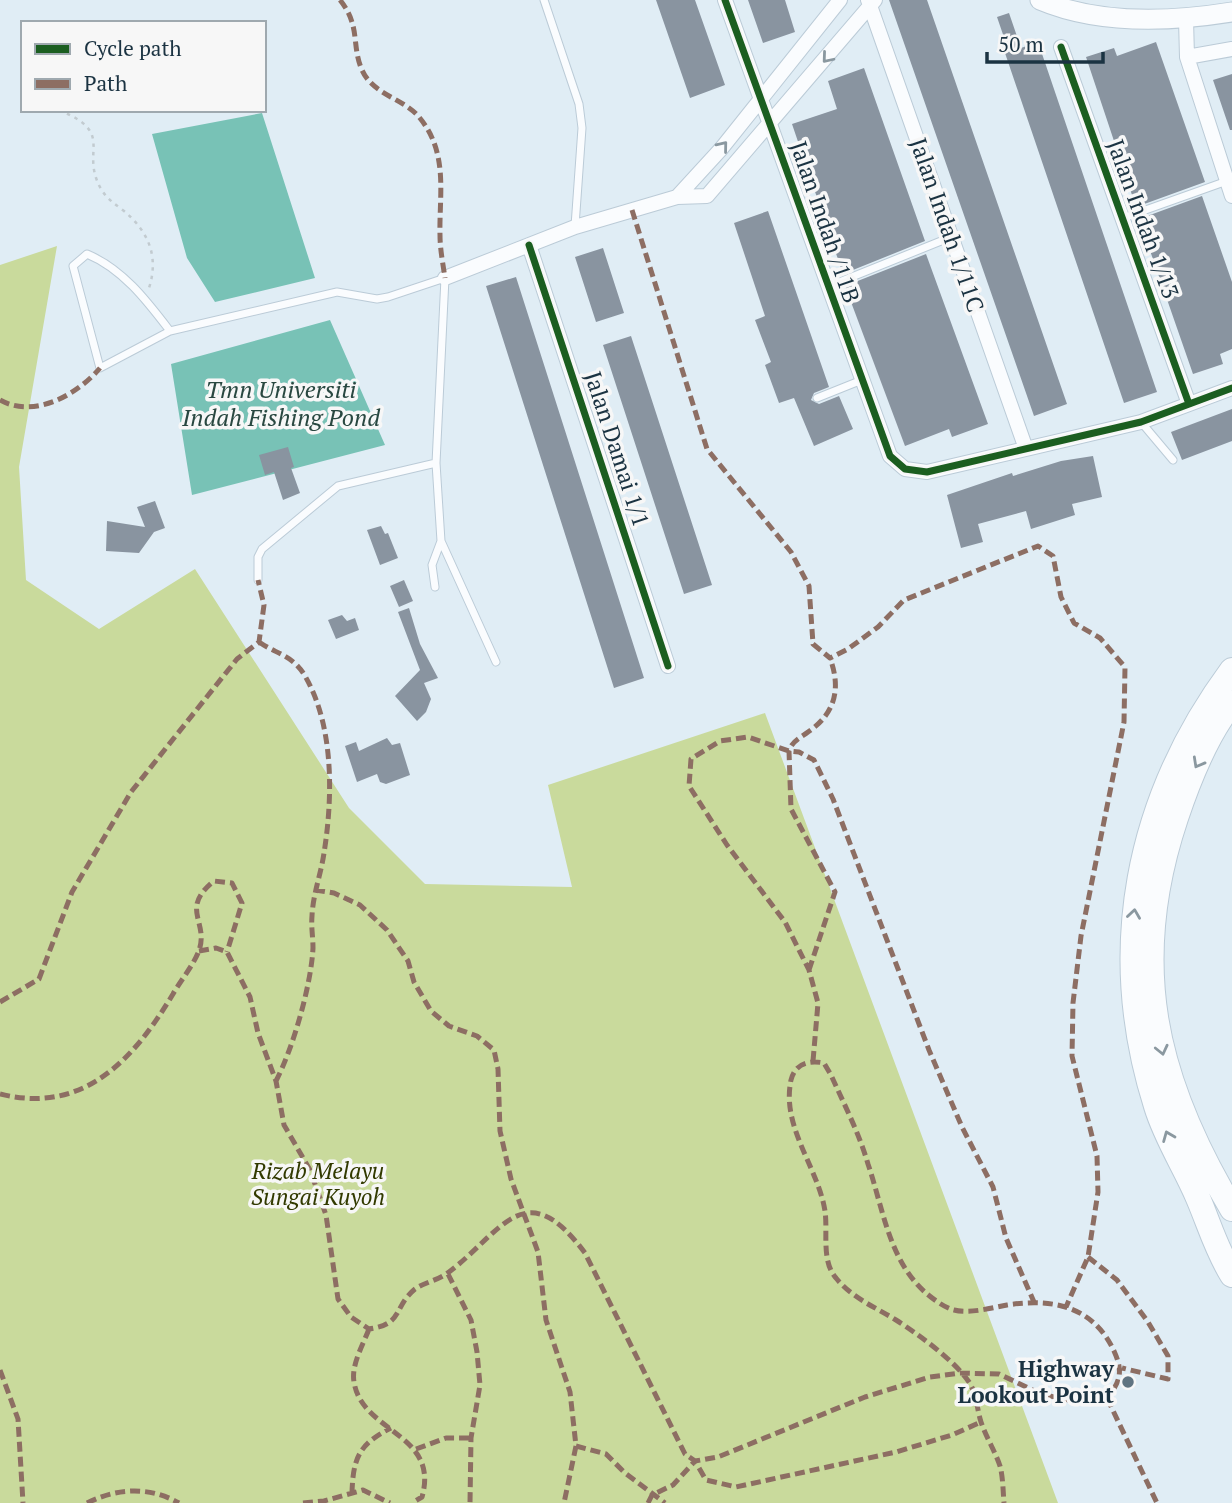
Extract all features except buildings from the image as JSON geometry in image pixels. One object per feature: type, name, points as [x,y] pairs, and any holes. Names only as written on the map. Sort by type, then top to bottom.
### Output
[{"type":"highway","points":[[1232,670],[1188,736],[1166,782],[1149,830],[1132,930],[1131,972],[1142,1057],[1157,1109],[1198,1197],[1215,1248],[1232,1275]]},
{"type":"highway","points":[[1232,703],[1188,782],[1168,842],[1156,894],[1150,942],[1151,983],[1165,1064],[1189,1127],[1232,1209]]},
{"type":"highway","points":[[1198,1197],[1232,1243]]},
{"type":"street","name":"Jalan Indah /11B","points":[[725,0],[771,124],[826,288],[890,456],[905,469],[927,472],[1026,450]]},
{"type":"street","points":[[677,197],[721,149],[840,0]]},
{"type":"street","points":[[1040,0],[1059,8],[1120,18],[1186,19],[1232,12]]},
{"type":"street","points":[[445,278],[575,227],[677,197],[706,196],[771,124],[871,2]]},
{"type":"street","name":"Jalan Indah 1/11C","points":[[871,2],[1026,450]]},
{"type":"street","points":[[1186,19],[1187,57],[1232,196]]},
{"type":"street","name":"Jalan Indah 1/13","points":[[1062,47],[1189,404]]},
{"type":"street","points":[[1187,57],[1232,49]]},
{"type":"street","name":"Jalan Damai 1/1","points":[[529,245],[668,666]]},
{"type":"street","points":[[1026,450],[1142,422],[1232,388]]},
{"type":"lane","points":[[544,0],[579,104],[582,128],[575,227]]},
{"type":"lane","points":[[1122,219],[1227,181]]},
{"type":"lane","points":[[826,288],[951,237]]},
{"type":"lane","points":[[170,331],[145,298],[106,262],[87,254],[73,265],[100,368],[170,331],[337,292],[365,298],[388,297],[445,278],[436,463],[442,541],[496,662]]},
{"type":"lane","points":[[817,398],[862,380]]},
{"type":"lane","points":[[1142,422],[1173,460]]},
{"type":"lane","points":[[258,580],[258,556],[262,550],[333,489],[356,479],[436,463]]},
{"type":"lane","points":[[435,587],[432,565],[442,541]]},
{"type":"path","points":[[62,112],[88,125],[94,136],[93,167],[99,187],[110,201],[144,232],[153,251],[154,271],[145,298]]},
{"type":"green space","name":"Rizab Melayu Sungai Kuyoh","points":[[57,246],[19,467],[26,580],[99,629],[195,569],[349,808],[425,884],[572,887],[548,785],[765,713],[1058,1503],[0,1503],[0,265]]},
{"type":"water","points":[[262,113],[315,278],[215,302],[187,258],[152,134]]},
{"type":"water","name":"Tmn Universiti Indah Fishing Pond","points":[[330,320],[385,445],[192,495],[171,364]]},
{"type":"marked path","points":[[340,0],[351,18],[359,61],[367,78],[419,117],[435,145],[439,159],[440,240],[445,278]]},
{"type":"marked path","points":[[632,210],[707,449],[791,552],[809,586],[813,644],[830,658],[848,649],[878,627],[904,600],[1038,546],[1053,556],[1061,597],[1074,623],[1100,638],[1125,667],[1124,722],[1081,936],[1073,1003],[1072,1056],[1097,1156],[1098,1192],[1088,1257],[1066,1307]]},
{"type":"marked path","points":[[0,400],[27,407],[54,401],[79,387],[100,368]]},
{"type":"marked path","points":[[0,1002],[39,979],[72,892],[131,792],[237,659],[259,642],[264,605],[258,580]]},
{"type":"marked path","points":[[259,642],[290,659],[305,676],[315,696],[326,739],[330,786],[323,861],[313,908],[313,948],[309,980],[295,1034],[276,1081]]},
{"type":"marked path","points":[[809,970],[835,892],[791,809],[789,751],[794,742],[825,717],[834,699],[835,680],[830,658]]},
{"type":"marked path","points":[[813,1061],[818,1003],[809,970],[785,922],[727,845],[689,786],[691,759],[720,741],[748,737],[799,752],[814,760],[833,799],[929,1050],[962,1127],[993,1187],[1006,1238],[1034,1302]]},
{"type":"marked path","points":[[0,1094],[30,1098],[57,1096],[81,1089],[123,1060],[158,1018],[196,958],[201,942],[197,916],[198,900],[214,881],[232,883],[242,903],[227,952]]},
{"type":"marked path","points":[[315,890],[334,893],[360,905],[387,930],[408,961],[414,982],[431,1011],[449,1026],[477,1036],[494,1050],[498,1069],[500,1131],[511,1179],[538,1252],[546,1320],[570,1392],[576,1446],[564,1503]]},
{"type":"marked path","points":[[199,951],[216,948],[227,952],[250,997],[258,1033],[276,1081],[284,1125],[310,1170],[326,1215],[338,1299],[351,1317],[369,1329],[388,1323],[415,1289],[449,1272],[514,1217],[530,1213],[546,1216],[564,1229],[585,1253],[685,1454],[695,1461],[706,1480],[736,1487],[896,1452],[952,1435],[981,1422]]},
{"type":"marked path","points":[[648,1503],[652,1495],[673,1485],[695,1461],[718,1457],[865,1397],[930,1377],[960,1373],[999,1374],[1041,1394],[1082,1403],[1107,1398],[1118,1381],[1119,1364],[1105,1336],[1095,1324],[1070,1308],[1024,1303],[960,1311],[943,1305],[926,1293],[903,1266],[895,1250],[856,1130],[831,1075],[824,1063],[814,1062],[800,1066],[793,1074],[789,1097],[796,1131],[825,1211],[827,1255],[831,1271],[856,1297],[896,1320],[936,1348],[955,1365],[963,1374],[969,1382],[983,1428],[1000,1466],[1004,1503]]},
{"type":"marked path","points":[[1088,1257],[1117,1280],[1148,1322],[1168,1356],[1168,1379],[1122,1368]]},
{"type":"marked path","points":[[448,1274],[471,1320],[477,1352],[480,1385],[471,1438],[470,1503]]},
{"type":"marked path","points":[[369,1329],[356,1362],[354,1382],[360,1399],[371,1412],[411,1446],[420,1459],[425,1476],[422,1497],[412,1503]]},
{"type":"marked path","points":[[0,1370],[18,1419],[23,1503]]},
{"type":"marked path","points":[[1107,1398],[1157,1503]]},
{"type":"marked path","points":[[352,1493],[354,1470],[360,1453],[372,1440],[391,1428]]},
{"type":"marked path","points":[[416,1449],[446,1438],[471,1438]]},
{"type":"marked path","points":[[576,1446],[606,1454],[625,1473],[665,1503]]},
{"type":"marked path","points":[[303,1503],[324,1501],[363,1490],[390,1503]]},
{"type":"marked path","points":[[87,1503],[110,1494],[133,1491],[156,1494],[179,1503]]},
{"type":"cycle path","points":[[725,0],[890,456],[905,469],[927,472],[1141,422],[1232,388]]},
{"type":"cycle path","points":[[1061,47],[1189,404]]},
{"type":"cycle path","points":[[529,245],[668,666]]},
{"type":"place","name":"Highway Lookout Point","points":[[1128,1382]]}]
